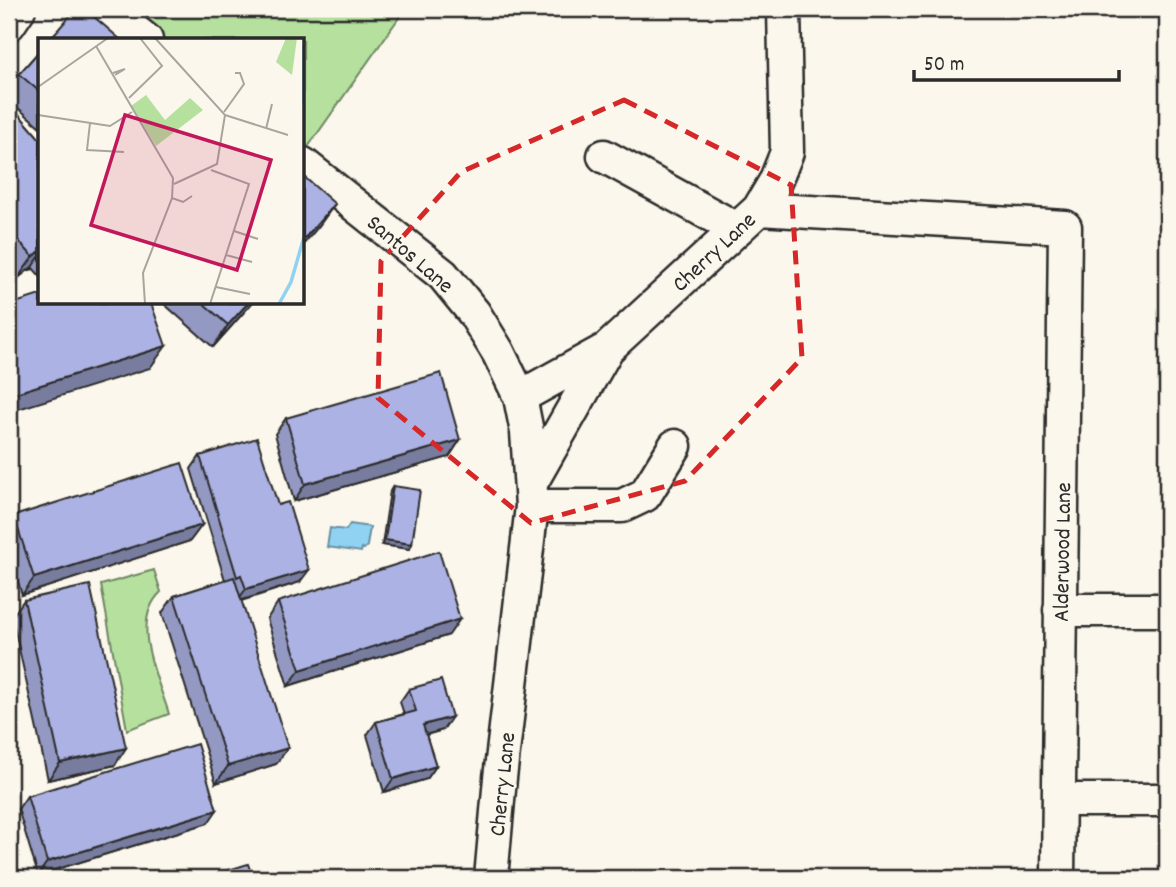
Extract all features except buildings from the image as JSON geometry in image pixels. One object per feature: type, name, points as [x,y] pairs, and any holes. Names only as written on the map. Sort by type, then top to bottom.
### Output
[{"type":"street","points":[[9,24],[19,9]]},
{"type":"street","points":[[107,9],[143,38]]},
{"type":"street","name":"Cherry Lane","points":[[492,878],[500,779],[532,494],[527,432],[520,397],[607,349],[748,219],[775,182],[787,152],[784,9]]},
{"type":"street","points":[[604,156],[748,219]]},
{"type":"street","name":"Santos Lane","points":[[304,165],[443,275],[474,313],[498,352],[520,397]]},
{"type":"street","name":"Alderwood Lane","points":[[748,219],[1065,227],[1058,878]]},
{"type":"street","points":[[9,293],[38,286]]},
{"type":"street","name":"Cherry Lane","points":[[532,494],[607,349]]},
{"type":"street","points":[[532,494],[622,506],[645,495],[675,446]]},
{"type":"street","points":[[1060,610],[1167,610]]},
{"type":"street","points":[[1059,800],[1167,800]]},
{"type":"highlighted area","points":[[624,100],[791,185],[802,358],[685,481],[531,523],[378,398],[381,261],[461,172]]},
{"type":"green space","points":[[107,9],[405,9],[304,153],[304,38],[143,38]]},
{"type":"green space","points":[[154,570],[161,592],[152,604],[147,619],[147,634],[153,667],[169,714],[127,730],[101,585]]},
{"type":"water","points":[[350,524],[370,527],[367,546],[362,548],[361,552],[327,547],[330,528],[346,530]]}]
